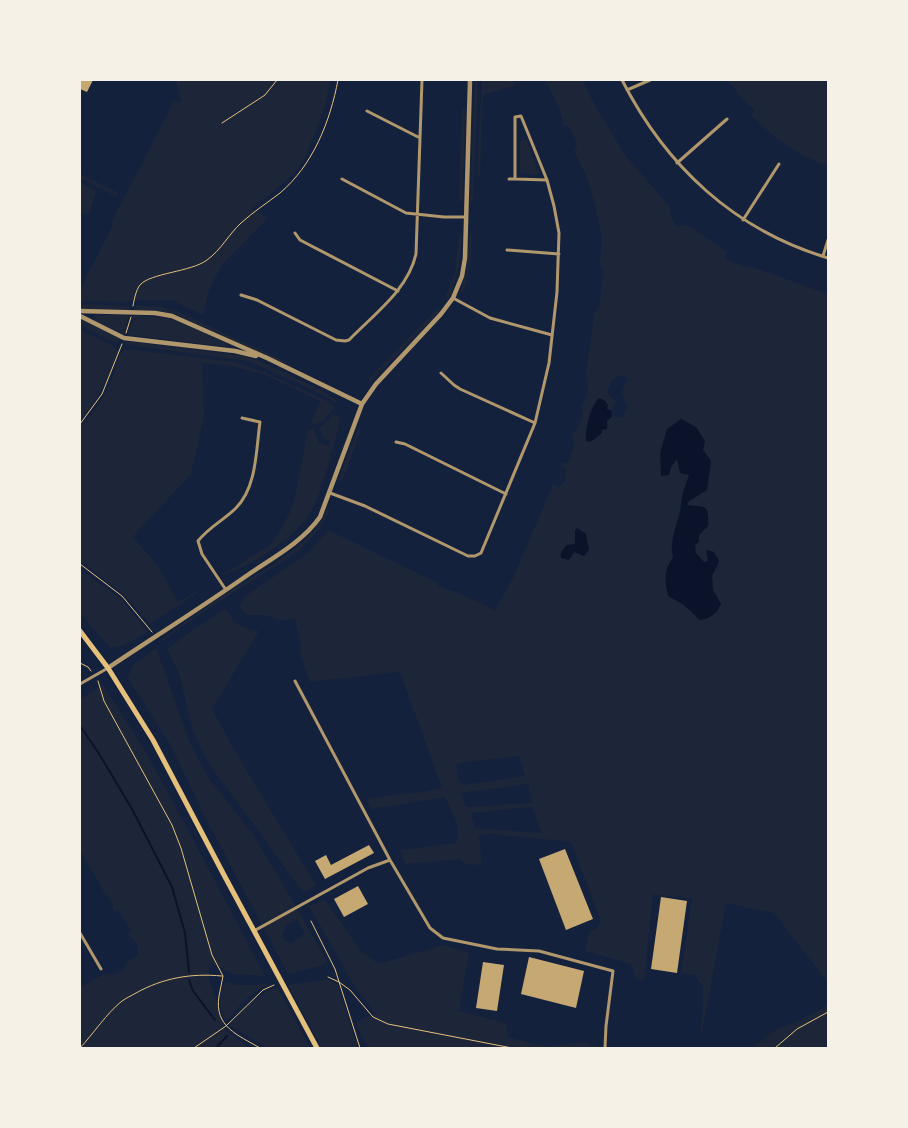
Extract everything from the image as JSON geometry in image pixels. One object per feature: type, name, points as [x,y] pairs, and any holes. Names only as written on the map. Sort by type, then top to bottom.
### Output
[{"type":"main road","points":[[80,631],[108,668],[154,740],[317,1048]]},
{"type":"street","points":[[241,295],[257,300],[336,340],[345,341],[349,340],[398,291],[407,280],[416,254],[422,80]]},
{"type":"street","points":[[622,80],[650,128],[678,163],[713,198],[743,220],[770,235],[828,258]]},
{"type":"street","points":[[627,90],[650,80]]},
{"type":"street","points":[[80,684],[108,668],[301,539],[320,517],[362,404],[376,384],[441,314],[453,298],[464,267],[471,82]]},
{"type":"street","points":[[367,111],[420,138]]},
{"type":"street","points":[[330,493],[365,506],[468,556],[478,555],[483,548],[535,423],[547,373],[557,292],[559,233],[554,206],[547,180],[521,116],[515,117],[515,179]]},
{"type":"street","points":[[678,163],[726,119]]},
{"type":"street","points":[[743,220],[779,164]]},
{"type":"street","points":[[342,179],[406,213],[466,217]]},
{"type":"street","points":[[509,179],[547,180]]},
{"type":"street","points":[[295,233],[300,240],[398,291]]},
{"type":"street","points":[[823,256],[828,240]]},
{"type":"street","points":[[507,250],[559,254]]},
{"type":"street","points":[[453,298],[497,321],[552,335]]},
{"type":"street","points":[[80,311],[154,313],[172,316],[267,358],[362,404]]},
{"type":"street","points":[[80,316],[124,338],[235,350],[267,358]]},
{"type":"street","points":[[441,373],[464,391],[535,423]]},
{"type":"street","points":[[226,590],[202,554],[198,541],[206,531],[236,508],[251,484],[260,422],[242,418]]},
{"type":"street","points":[[396,442],[405,444],[506,494]]},
{"type":"street","points":[[295,682],[390,860],[430,928],[443,938],[497,949],[539,951],[613,971],[605,1048]]},
{"type":"street","points":[[254,931],[368,868],[390,860]]},
{"type":"street","points":[[80,933],[101,968]]},
{"type":"path","points":[[222,123],[264,95],[277,80]]},
{"type":"path","points":[[80,424],[102,394],[124,338],[141,283],[157,276],[188,269],[207,260],[250,215],[281,192],[297,176],[313,155],[327,121],[338,80]]},
{"type":"path","points":[[80,564],[126,599],[155,636]]},
{"type":"path","points":[[80,663],[88,668],[99,682],[104,701],[172,825],[184,857],[212,955],[223,976],[218,997],[220,1013],[226,1026],[260,1048]]},
{"type":"path","points":[[311,921],[329,954],[360,1048]]},
{"type":"path","points":[[80,1048],[122,1001],[145,988],[176,978],[201,975],[223,976]]},
{"type":"path","points":[[328,977],[350,990],[372,1017],[388,1024],[512,1048]]},
{"type":"path","points":[[194,1048],[226,1026],[263,990],[274,985]]},
{"type":"path","points":[[775,1048],[797,1029],[828,1012]]},
{"type":"shaded area","points":[[176,80],[331,80],[322,115],[304,160],[294,174],[252,209],[268,218],[221,266],[209,290],[203,315],[172,300],[80,301],[80,289],[113,225],[112,221],[172,105],[170,104],[173,100],[181,102]]},
{"type":"shaded area","points":[[475,80],[478,80],[473,202],[470,202]]},
{"type":"shaded area","points":[[482,80],[514,80],[514,86],[483,95],[480,177],[477,174]]},
{"type":"shaded area","points":[[545,80],[582,80],[625,155],[669,206],[671,217],[677,227],[687,225],[726,251],[725,259],[828,294],[828,983],[774,913],[726,903],[702,1033],[700,1033],[703,986],[695,975],[681,973],[692,898],[653,895],[644,981],[636,979],[632,964],[585,951],[589,932],[597,928],[601,921],[571,842],[491,834],[479,836],[482,865],[465,864],[460,859],[405,864],[400,850],[455,843],[458,838],[458,827],[445,797],[371,809],[367,798],[442,788],[400,672],[310,682],[300,654],[302,647],[295,619],[280,620],[264,615],[249,615],[242,611],[240,606],[244,597],[308,553],[328,530],[438,583],[439,587],[454,591],[495,610],[514,576],[554,482],[559,487],[565,481],[566,468],[561,466],[562,463],[569,463],[574,446],[572,435],[581,421],[583,412],[581,404],[585,401],[588,390],[586,374],[594,315],[600,303],[603,273],[600,263],[602,239],[595,205],[586,175],[574,151],[577,147],[574,135],[568,126],[563,126],[559,109]],"holes":[[[620,376],[625,376],[628,379],[622,392],[628,405],[622,418],[612,416],[607,421],[608,427],[585,435],[591,409],[611,410],[616,402],[607,392],[613,379]],[[696,427],[703,450],[711,461],[707,490],[689,501],[687,506],[693,506],[703,532],[699,535],[696,543],[698,554],[703,562],[708,561],[706,550],[714,552],[719,561],[718,567],[712,576],[713,590],[718,598],[718,611],[708,619],[700,620],[684,605],[669,596],[667,586],[666,572],[673,558],[671,545],[689,475],[677,459],[671,467]],[[574,539],[581,555],[574,552],[569,559],[561,558],[567,545],[575,545]],[[519,756],[525,776],[463,785],[459,782],[456,766],[458,763]],[[528,784],[532,803],[467,807],[460,793]],[[532,807],[542,833],[475,828],[471,813]]]},
{"type":"shaded area","points":[[727,80],[828,80],[828,166],[806,157],[768,131],[751,115],[754,111],[753,108],[742,99]]},
{"type":"shaded area","points":[[462,109],[464,109],[465,116],[463,201],[459,201]]},
{"type":"shaded area","points":[[523,139],[527,141],[539,172],[538,174],[523,174],[520,172],[520,142]]},
{"type":"shaded area","points":[[80,174],[118,193],[117,197],[80,178]]},
{"type":"shaded area","points":[[80,182],[96,191],[90,214],[80,212]]},
{"type":"shaded area","points":[[469,233],[472,234],[471,257],[463,293],[460,292],[467,270]]},
{"type":"shaded area","points":[[459,234],[462,234],[460,260],[457,276],[448,300],[445,298],[455,272]]},
{"type":"shaded area","points":[[80,304],[129,306],[130,310],[80,309]]},
{"type":"shaded area","points":[[136,305],[175,310],[289,363],[280,362],[178,315],[156,310],[135,310]]},
{"type":"shaded area","points":[[439,307],[442,309],[370,382],[368,379]]},
{"type":"shaded area","points":[[95,315],[129,315],[124,334],[94,320]]},
{"type":"shaded area","points":[[134,315],[169,318],[184,323],[227,343],[226,347],[128,335]]},
{"type":"shaded area","points":[[80,319],[121,339],[118,342],[113,342],[80,325]]},
{"type":"shaded area","points":[[80,329],[115,347],[118,352],[102,388],[80,421]]},
{"type":"shaded area","points":[[126,341],[255,359],[321,390],[337,400],[335,402],[249,361],[128,345]]},
{"type":"shaded area","points":[[126,349],[235,362],[264,372],[325,400],[335,407],[322,422],[310,425],[320,401],[263,374],[232,366],[202,363],[204,417],[191,474],[133,537],[158,566],[178,602],[214,582],[150,624],[123,594],[80,561],[80,427],[96,409],[111,380],[119,356]]},
{"type":"shaded area","points":[[599,398],[608,405],[607,409],[611,410],[612,416],[607,421],[607,429],[602,430],[602,433],[588,442],[586,436],[589,418],[593,406]]},
{"type":"shaded area","points":[[333,415],[338,416],[340,422],[332,452],[329,455],[331,456],[318,498],[304,522],[283,541],[259,558],[221,576],[271,544],[290,512],[296,492],[308,429],[314,429],[319,443],[328,446],[330,441],[323,438],[320,428]]},
{"type":"shaded area","points":[[681,419],[696,427],[705,441],[703,450],[711,461],[707,490],[689,501],[687,505],[705,508],[708,514],[708,526],[699,535],[699,542],[695,545],[696,553],[704,562],[708,561],[706,550],[714,552],[719,561],[712,576],[713,590],[721,604],[713,615],[700,620],[684,605],[668,596],[666,581],[666,571],[673,558],[672,546],[681,501],[689,475],[680,473],[677,459],[671,467],[669,475],[661,476],[660,453],[667,429]]},
{"type":"shaded area","points":[[358,429],[361,430],[342,482],[338,480]]},
{"type":"shaded area","points":[[328,509],[330,510],[320,528],[299,551],[194,618],[163,641],[162,639],[231,590],[286,556],[309,535]]},
{"type":"shaded area","points":[[577,528],[586,534],[589,550],[584,556],[574,552],[569,560],[561,558],[561,552],[567,545],[575,544],[575,531]]},
{"type":"shaded area","points":[[80,569],[121,599],[148,632],[125,645],[110,648],[80,613]]},
{"type":"shaded area","points":[[225,609],[239,624],[259,631],[212,709],[236,753],[316,885],[303,893],[213,770],[204,754],[193,731],[178,670],[167,649]]},
{"type":"shaded area","points":[[156,648],[189,741],[208,777],[252,833],[327,962],[320,966],[288,974],[204,815],[171,746],[128,678],[133,665]],"holes":[[[297,920],[305,934],[291,943],[284,940],[282,934],[286,925]]]},
{"type":"shaded area","points":[[102,684],[143,747],[265,976],[234,974],[209,962],[209,978],[225,1030],[249,1048],[80,1048],[80,988],[105,973],[120,972],[125,968],[125,963],[138,955],[136,944],[128,935],[131,930],[118,910],[114,912],[110,900],[103,892],[80,851],[80,700]]},
{"type":"shaded area","points":[[325,900],[361,951],[379,964],[443,945],[469,952],[459,1011],[506,1023],[508,1037],[534,1044],[551,1046],[583,1042],[605,1048],[368,1048],[356,1024],[362,1019],[376,1014],[352,982],[309,906]]},
{"type":"shaded area","points":[[329,980],[337,984],[358,1048],[322,1048],[288,985]]},
{"type":"shaded area","points":[[226,981],[237,985],[274,983],[266,985],[253,993],[226,1021],[220,1001],[223,985]]},
{"type":"shaded area","points":[[277,987],[310,1048],[267,1048],[229,1025],[263,993]]},
{"type":"shaded area","points":[[828,1005],[828,1048],[752,1048],[772,1032]]},
{"type":"building","points":[[80,80],[93,80],[87,92],[80,89]]},
{"type":"building","points":[[369,845],[374,853],[325,879],[315,861],[326,855],[331,865]]},
{"type":"building","points":[[565,849],[593,919],[566,930],[539,859]]},
{"type":"building","points":[[358,886],[368,904],[344,917],[334,899]]},
{"type":"building","points":[[661,897],[687,901],[677,973],[651,969]]},
{"type":"building","points":[[529,957],[584,971],[576,1008],[521,994]]},
{"type":"building","points":[[483,962],[504,965],[497,1011],[476,1008]]},
{"type":"waterway","points":[[80,726],[132,809],[172,887],[185,933],[189,972]]},
{"type":"waterway","points":[[189,980],[193,991],[215,1020]]},
{"type":"waterway","points":[[216,1048],[227,1036]]}]
